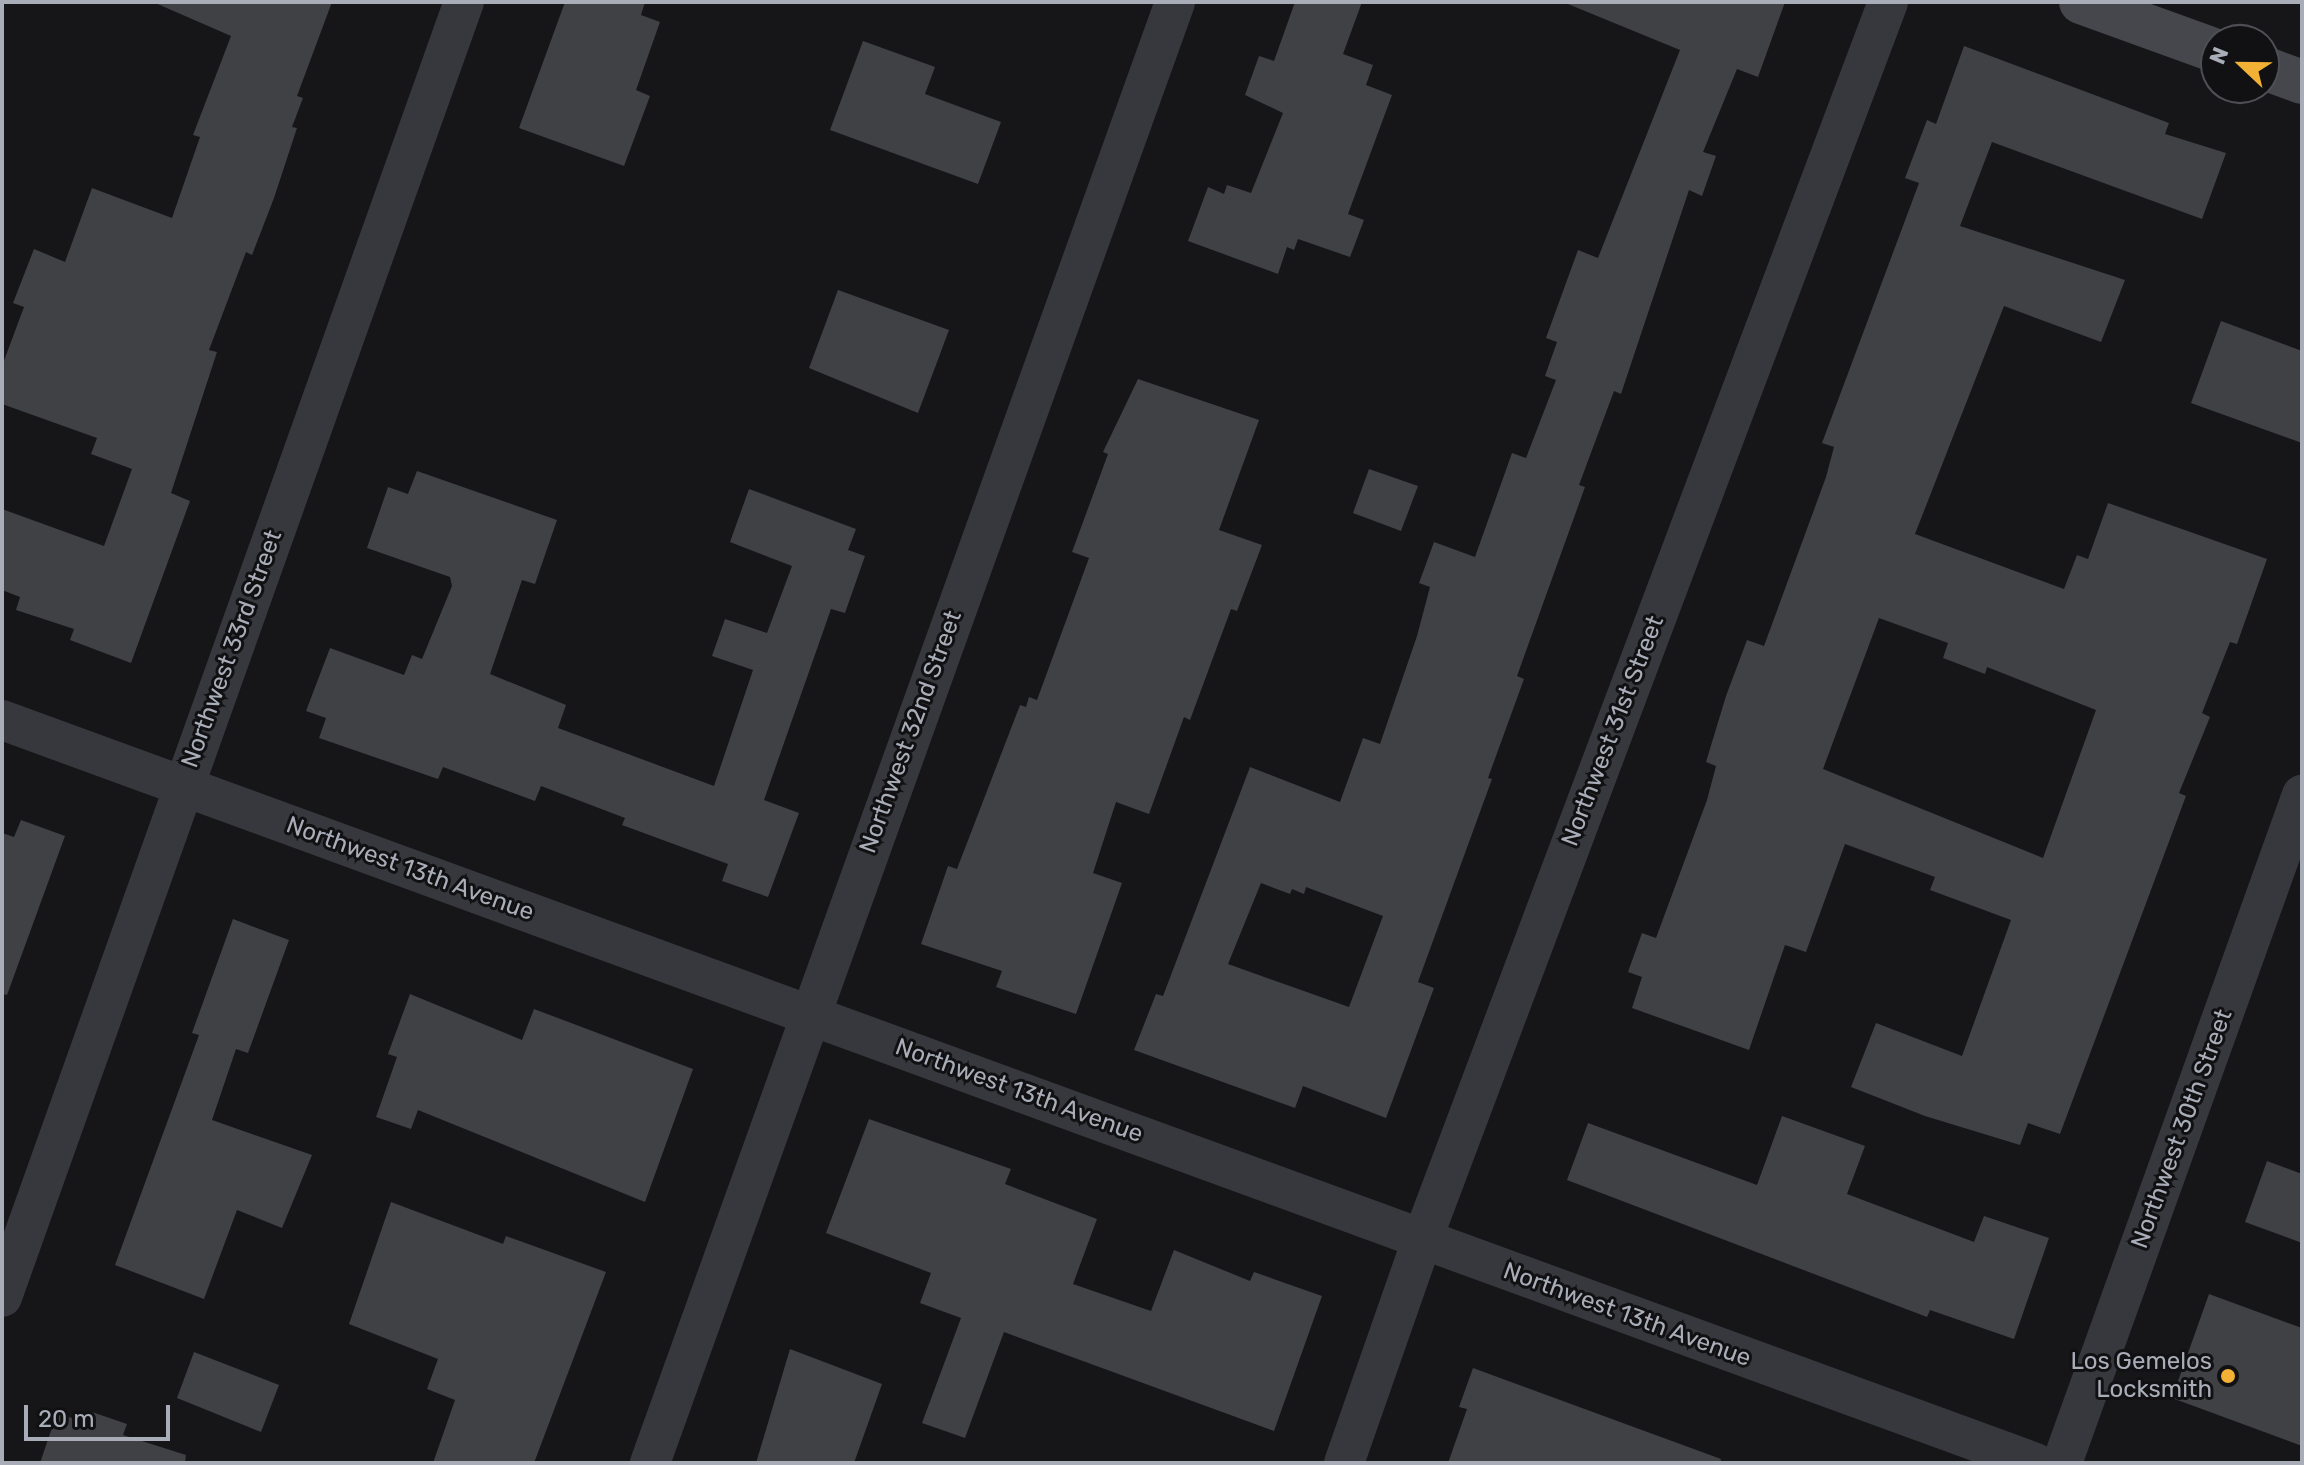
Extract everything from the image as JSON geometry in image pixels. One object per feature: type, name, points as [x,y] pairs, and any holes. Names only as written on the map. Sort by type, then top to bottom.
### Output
[{"type":"main road","points":[[2081,2],[2200,45]]},
{"type":"main road","points":[[2280,74],[2302,82]]},
{"type":"street","name":"Northwest 33rd Street","points":[[2,1297],[464,2]]},
{"type":"street","name":"Northwest 32nd Street","points":[[650,1463],[1175,2]]},
{"type":"street","name":"Northwest 31st Street","points":[[1344,1463],[1422,1240],[1888,2]]},
{"type":"street","name":"Northwest 13th Avenue","points":[[2,720],[2036,1463]]},
{"type":"street","name":"Northwest 30th Street","points":[[2062,1463],[2302,795]]},
{"type":"building","points":[[153,2],[332,2],[297,96],[303,98],[292,127],[297,128],[274,198],[252,255],[246,252],[209,350],[217,352],[171,493],[190,501],[131,663],[70,640],[74,629],[16,610],[20,597],[2,590],[2,509],[104,546],[132,469],[91,454],[97,438],[2,404],[2,366],[24,307],[13,303],[34,249],[65,262],[92,188],[172,218],[200,137],[193,135],[231,36]]},
{"type":"building","points":[[565,2],[645,2],[641,15],[660,22],[636,90],[650,96],[624,166],[519,128]]},
{"type":"building","points":[[1295,2],[1362,2],[1343,54],[1373,65],[1366,85],[1392,95],[1348,214],[1364,220],[1350,257],[1298,239],[1294,250],[1287,247],[1278,274],[1188,241],[1208,187],[1224,194],[1227,185],[1251,193],[1283,113],[1245,95],[1259,56],[1274,61]]},
{"type":"building","points":[[1563,2],[1785,2],[1758,77],[1737,69],[1703,152],[1716,156],[1702,196],[1689,190],[1621,394],[1614,391],[1579,485],[1585,487],[1517,676],[1524,679],[1488,778],[1492,779],[1418,982],[1434,988],[1386,1118],[1303,1086],[1295,1108],[1134,1050],[1156,994],[1163,996],[1250,767],[1340,802],[1363,738],[1380,744],[1417,636],[1430,587],[1419,583],[1434,542],[1475,557],[1512,453],[1526,458],[1556,380],[1545,376],[1557,342],[1546,338],[1578,250],[1598,258],[1680,50]],"holes":[[[1261,883],[1290,894],[1292,889],[1304,894],[1306,887],[1383,916],[1349,1007],[1228,964]]]},
{"type":"building","points":[[863,41],[935,67],[925,94],[1001,122],[978,184],[830,130]]},
{"type":"building","points":[[1964,46],[2169,123],[2165,134],[2226,153],[2202,219],[1992,142],[1960,226],[2125,280],[2101,342],[2004,306],[1915,534],[2064,589],[2077,555],[2088,559],[2108,503],[2267,559],[2237,644],[2230,642],[2202,713],[2210,717],[2179,793],[2186,796],[2060,1134],[2028,1123],[2020,1145],[1925,1116],[1851,1087],[1876,1023],[1962,1056],[2011,920],[1930,890],[1935,877],[1845,844],[1806,952],[1785,945],[1749,1050],[1632,1008],[1642,977],[1628,972],[1642,933],[1656,938],[1707,800],[1716,766],[1706,762],[1726,696],[1747,640],[1764,646],[1826,477],[1834,447],[1822,443],[1919,183],[1905,178],[1927,120],[1936,124]],"holes":[[[1879,618],[1948,643],[1943,658],[1985,674],[1987,667],[2096,710],[2043,858],[1823,769]]]},
{"type":"building","points":[[838,290],[949,330],[918,413],[809,368]]},
{"type":"building","points":[[2221,321],[2302,351],[2302,443],[2191,403]]},
{"type":"building","points":[[1138,379],[1259,420],[1219,530],[1262,545],[1237,611],[1231,609],[1190,720],[1184,717],[1149,814],[1116,802],[1093,873],[1122,883],[1076,1014],[996,987],[1002,971],[921,944],[948,866],[957,869],[1020,705],[1026,707],[1029,697],[1037,700],[1089,558],[1072,552],[1108,454],[1103,452]]},
{"type":"building","points":[[1369,469],[1418,486],[1401,531],[1353,513]]},
{"type":"building","points":[[417,471],[557,520],[535,584],[522,580],[490,674],[566,705],[558,728],[714,786],[753,670],[712,656],[725,619],[767,633],[792,566],[730,542],[749,489],[856,529],[848,550],[865,556],[845,613],[831,609],[764,800],[799,813],[768,897],[722,881],[728,864],[622,825],[625,818],[541,786],[535,801],[443,767],[438,779],[319,738],[326,718],[306,711],[330,648],[404,675],[412,655],[422,659],[452,586],[450,577],[367,548],[388,487],[408,494]]},
{"type":"building","points":[[21,820],[65,836],[7,995],[2,994],[2,833],[14,837]]},
{"type":"building","points":[[233,919],[289,940],[248,1053],[236,1049],[212,1120],[312,1155],[282,1228],[237,1210],[204,1299],[115,1265],[199,1035],[192,1033]]},
{"type":"building","points":[[410,994],[522,1040],[534,1009],[693,1069],[645,1202],[418,1110],[411,1129],[376,1117],[397,1057],[388,1054]]},
{"type":"building","points":[[1782,1116],[1865,1146],[1847,1194],[1974,1242],[1984,1216],[2049,1238],[2014,1339],[1930,1310],[1927,1317],[1567,1180],[1588,1123],[1757,1185]]},
{"type":"building","points":[[869,1119],[1011,1169],[1005,1184],[1097,1219],[1073,1284],[1151,1311],[1174,1250],[1250,1281],[1254,1272],[1322,1296],[1274,1431],[1004,1332],[965,1438],[922,1423],[961,1318],[920,1303],[931,1273],[826,1233]]},
{"type":"building","points":[[2267,1161],[2302,1174],[2302,1243],[2245,1222]]},
{"type":"building","points":[[391,1202],[503,1244],[506,1236],[606,1272],[534,1463],[433,1463],[455,1400],[427,1389],[438,1359],[349,1324]]},
{"type":"building","points":[[2209,1294],[2302,1328],[2302,1446],[2172,1398]]},
{"type":"building","points":[[790,1349],[882,1384],[854,1463],[756,1463]]},
{"type":"building","points":[[194,1352],[279,1385],[261,1432],[177,1398]]},
{"type":"building","points":[[1473,1368],[1721,1459],[1720,1463],[1448,1463],[1467,1409],[1459,1407]]},
{"type":"building","points":[[92,1412],[127,1424],[123,1435],[186,1455],[185,1463],[40,1463],[57,1413],[87,1423]]},
{"type":"place","name":"Los Gemelos Locksmith","points":[[2228,1376]]}]
